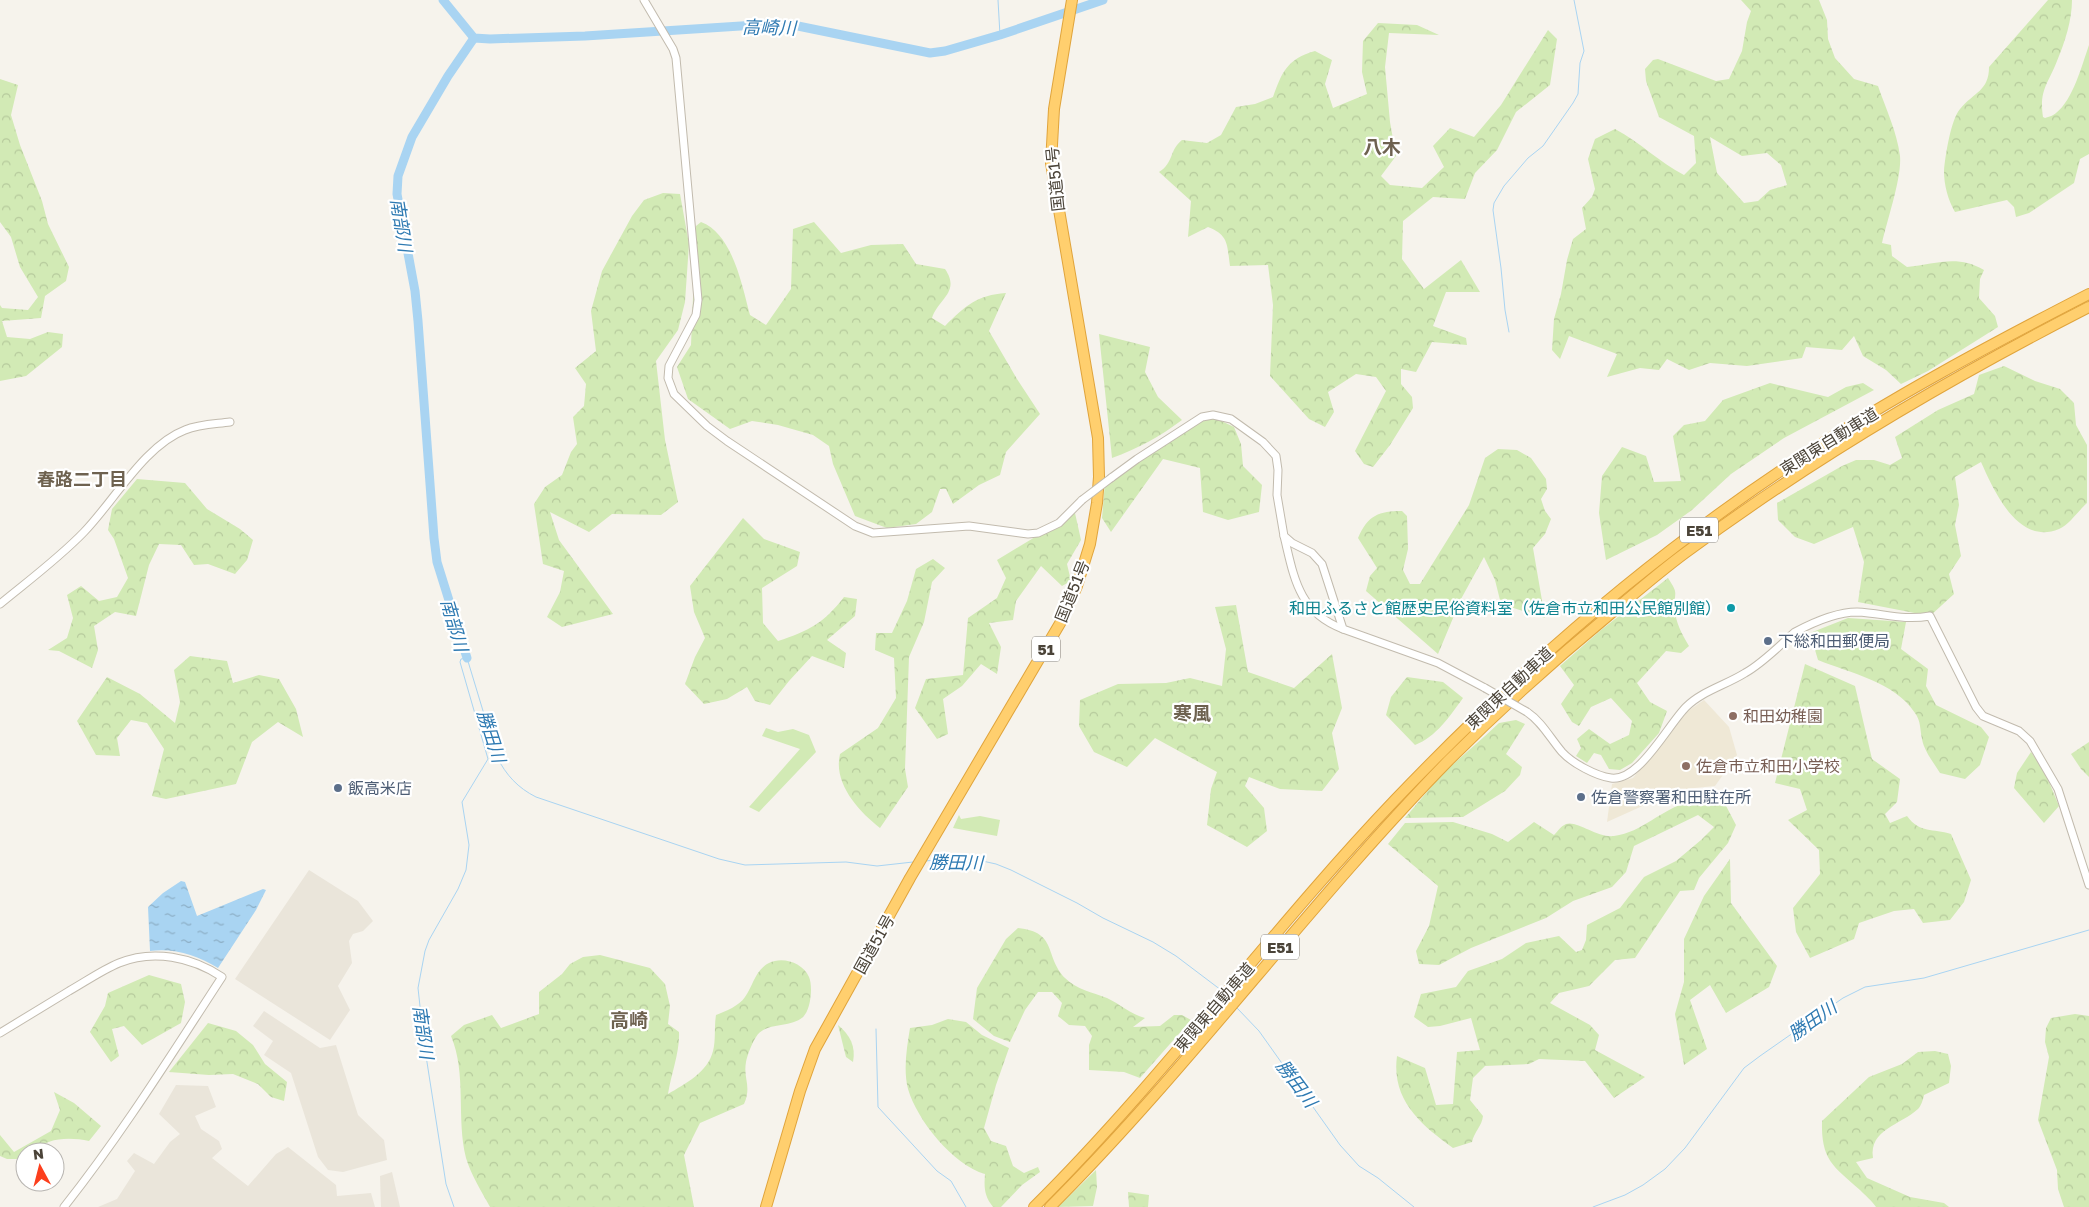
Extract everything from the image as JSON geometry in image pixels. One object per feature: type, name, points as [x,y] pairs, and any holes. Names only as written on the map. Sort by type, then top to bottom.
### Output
[{"type":"highway","name":"国道51号","points":[[766,1207],[800,1091],[815,1049],[910,878],[1062,620],[1077,586],[1090,544],[1099,477],[1098,438],[1050,163],[1051,128],[1072,0]]},
{"type":"highway","name":"東関東自動車道","points":[[1034,1207],[1099,1138],[1187,1039],[1361,836],[1441,752],[1515,681],[1571,631],[1648,569],[1750,492],[1862,418],[2012,334],[2089,294]]},
{"type":"highway","name":"東関東自動車道","points":[[1050,1207],[1086,1170],[1192,1051],[1370,844],[1442,767],[1515,695],[1683,554],[1804,470],[1872,426],[2089,307]]},
{"type":"street","points":[[644,0],[673,49],[676,58],[697,291],[698,307],[696,315],[669,366],[670,384],[679,401],[707,426],[830,511],[855,526],[873,533],[969,526],[1028,534],[1038,533],[1059,523],[1082,500],[1111,478],[1202,417],[1223,416],[1231,419],[1263,442],[1276,456],[1278,470],[1277,495],[1284,536],[1295,581],[1302,596],[1315,612],[1333,625],[1438,663],[1485,688],[1535,717],[1562,752],[1570,758],[1604,776],[1616,778],[1623,777],[1637,767],[1686,707],[1707,692],[1748,671],[1794,632],[1835,616],[1854,612],[1894,618],[1930,616],[1976,707],[1984,716],[1991,720],[2024,734],[2055,782],[2089,885]]},
{"type":"street","points":[[0,604],[67,549],[84,532],[160,444],[183,430],[230,422]]},
{"type":"street","points":[[1284,536],[1292,543],[1312,553],[1322,564],[1344,629]]},
{"type":"street","points":[[0,1033],[111,966],[127,960],[156,956],[180,958],[204,966],[222,976],[130,1119],[101,1161],[64,1207]]},
{"type":"shaded area","name":"佐倉市立和田小学校","points":[[1704,700],[1729,727],[1737,755],[1715,786],[1674,790],[1607,822],[1612,784],[1633,778],[1688,711]]},
{"type":"shaded area","points":[[309,870],[358,901],[373,921],[363,931],[353,934],[349,941],[352,963],[338,986],[350,1010],[330,1040],[235,979]]},
{"type":"shaded area","points":[[264,1011],[320,1048],[336,1045],[358,1115],[384,1140],[387,1160],[343,1172],[328,1170],[318,1157],[291,1073],[264,1055],[273,1041],[253,1026]]},
{"type":"shaded area","points":[[176,1085],[208,1086],[216,1107],[195,1116],[201,1129],[219,1141],[222,1149],[212,1158],[248,1186],[276,1154],[288,1147],[336,1185],[337,1196],[371,1193],[375,1207],[98,1207],[117,1199],[135,1171],[127,1161],[134,1153],[154,1164],[170,1142],[180,1134],[159,1114]]},
{"type":"shaded area","points":[[392,1172],[400,1207],[381,1207],[380,1176]]},
{"type":"green space","points":[[1741,0],[1819,0],[1827,20],[1828,39],[1835,58],[1854,79],[1878,86],[1894,129],[1900,156],[1897,187],[1882,243],[1891,245],[1892,256],[1907,267],[1956,261],[1965,262],[1984,270],[1980,279],[1979,298],[1995,316],[1998,327],[1928,371],[1901,384],[1886,370],[1863,356],[1854,336],[1842,350],[1806,347],[1802,358],[1747,366],[1710,363],[1689,370],[1667,359],[1659,370],[1640,368],[1607,377],[1617,354],[1569,336],[1560,359],[1552,350],[1554,319],[1567,260],[1573,239],[1586,229],[1582,208],[1592,197],[1595,189],[1588,159],[1595,139],[1615,129],[1684,175],[1696,163],[1694,136],[1659,117],[1646,81],[1645,69],[1653,60],[1658,59],[1716,81],[1729,79],[1742,51],[1751,11]],"holes":[[[1710,137],[1742,156],[1767,153],[1781,165],[1787,185],[1770,190],[1758,201],[1744,203],[1717,173]]]},
{"type":"green space","points":[[2048,0],[2072,0],[2071,15],[2065,39],[2043,93],[2043,117],[2055,114],[2067,100],[2076,82],[2089,45],[2089,154],[2080,159],[2074,183],[2029,213],[2016,217],[2014,207],[2007,200],[1955,212],[1947,192],[1944,171],[1949,138],[1957,114],[1965,103],[1984,86],[1989,67]]},
{"type":"green space","points":[[1378,23],[1417,25],[1439,35],[1389,33],[1385,67],[1390,122],[1396,156],[1381,176],[1390,185],[1422,188],[1444,167],[1433,146],[1450,128],[1474,137],[1501,105],[1548,30],[1557,39],[1550,85],[1516,112],[1497,150],[1475,173],[1465,199],[1433,197],[1403,221],[1402,259],[1424,289],[1461,260],[1480,292],[1446,292],[1433,326],[1466,338],[1467,345],[1432,342],[1416,372],[1401,369],[1401,384],[1412,397],[1413,408],[1390,445],[1373,467],[1364,464],[1355,451],[1386,391],[1376,377],[1356,374],[1328,392],[1334,412],[1325,427],[1309,419],[1270,376],[1273,305],[1268,265],[1230,266],[1226,242],[1220,234],[1208,227],[1188,237],[1191,201],[1159,172],[1167,165],[1175,148],[1182,140],[1207,143],[1221,135],[1236,107],[1255,104],[1273,97],[1279,80],[1287,68],[1292,62],[1306,54],[1315,51],[1332,60],[1325,84],[1333,108],[1367,94],[1362,72],[1363,41]]},
{"type":"green space","points":[[0,79],[18,85],[11,115],[20,145],[42,201],[48,224],[69,267],[66,281],[45,296],[41,318],[2,321],[7,337],[30,339],[48,332],[63,334],[62,347],[26,376],[0,381],[0,305],[2,308],[28,310],[38,297],[20,267],[11,237],[0,222]]},
{"type":"green space","points":[[663,193],[680,194],[689,244],[685,302],[678,330],[656,361],[665,440],[678,502],[661,515],[612,514],[589,532],[550,512],[559,540],[613,614],[562,627],[547,617],[560,592],[564,571],[543,564],[534,504],[545,487],[562,475],[571,452],[577,444],[573,417],[584,406],[586,384],[575,368],[596,351],[591,311],[602,271],[632,216],[644,200]]},
{"type":"green space","points":[[701,222],[712,228],[728,249],[739,276],[750,315],[766,325],[791,289],[793,229],[814,222],[841,253],[871,245],[903,244],[916,264],[945,269],[951,284],[950,290],[932,318],[945,326],[965,307],[979,299],[1006,293],[989,331],[1040,414],[1006,452],[1000,475],[979,485],[953,504],[946,489],[940,489],[932,512],[916,524],[887,528],[855,516],[833,464],[829,446],[813,435],[778,425],[752,421],[730,429],[688,399],[677,367],[691,345],[696,226]]},
{"type":"green space","points":[[1099,334],[1150,347],[1145,372],[1158,397],[1182,420],[1148,442],[1112,458]]},
{"type":"green space","points":[[2004,366],[2035,381],[2060,389],[2074,403],[2076,425],[2087,445],[2087,503],[2070,521],[2059,529],[2044,532],[2031,530],[2010,513],[1993,487],[1981,462],[1955,477],[1959,505],[1955,525],[1961,556],[1949,574],[1954,594],[1930,616],[1858,602],[1864,562],[1853,527],[1814,544],[1795,537],[1778,520],[1777,503],[1856,460],[1874,460],[1890,465],[1902,458],[1895,437],[1938,410],[1974,394],[1979,375]]},
{"type":"green space","points":[[1770,383],[1828,397],[1846,387],[1863,383],[1874,390],[1784,438],[1731,474],[1692,510],[1657,535],[1606,560],[1599,513],[1602,476],[1622,447],[1646,456],[1654,482],[1681,481],[1673,436],[1684,425],[1705,421],[1723,400]]},
{"type":"green space","points":[[1209,415],[1234,427],[1241,444],[1243,466],[1262,485],[1259,512],[1228,520],[1203,512],[1200,468],[1163,459],[1111,532],[1102,518],[1105,482]]},
{"type":"green space","points":[[1498,449],[1517,450],[1531,458],[1546,479],[1547,489],[1541,499],[1545,511],[1551,519],[1545,534],[1533,548],[1545,618],[1501,604],[1495,580],[1484,557],[1461,599],[1438,654],[1366,591],[1370,576],[1377,568],[1358,538],[1370,519],[1381,513],[1402,511],[1407,516],[1408,549],[1403,570],[1410,584],[1420,584],[1469,505],[1485,458]]},
{"type":"green space","points":[[137,479],[185,483],[207,509],[240,529],[253,540],[247,560],[235,574],[208,564],[194,565],[181,545],[159,544],[149,565],[136,616],[115,612],[94,626],[98,650],[92,668],[59,651],[48,650],[67,638],[73,618],[67,595],[81,586],[99,601],[117,597],[128,578],[114,539],[108,530],[112,509]]},
{"type":"green space","points":[[1075,513],[1081,540],[1067,564],[1071,581],[1062,586],[1041,566],[1016,601],[1013,620],[989,623],[1001,647],[997,674],[981,664],[962,686],[943,699],[948,734],[937,739],[915,708],[926,679],[963,675],[968,618],[997,598],[1006,578],[997,560]]},
{"type":"green space","points":[[743,518],[764,539],[800,552],[797,566],[762,588],[763,623],[778,641],[799,634],[823,620],[844,597],[857,599],[855,616],[827,640],[846,653],[844,668],[812,656],[770,705],[755,701],[747,687],[727,699],[704,704],[685,684],[695,657],[705,638],[694,612],[690,586]]},
{"type":"green space","points":[[933,559],[945,568],[932,582],[924,622],[909,657],[905,769],[908,787],[880,828],[863,813],[849,796],[840,775],[840,754],[878,728],[896,698],[894,658],[875,650],[876,633],[892,633],[907,601],[916,569]]},
{"type":"green space","points":[[1668,578],[1675,590],[1675,613],[1678,623],[1689,646],[1681,653],[1666,651],[1637,683],[1650,702],[1667,711],[1659,733],[1632,763],[1620,770],[1609,769],[1601,755],[1594,753],[1587,763],[1576,756],[1581,748],[1577,739],[1589,729],[1610,744],[1629,735],[1632,721],[1611,698],[1591,707],[1579,726],[1572,722],[1561,704],[1574,685],[1560,666],[1601,630]]},
{"type":"green space","points":[[1236,605],[1248,672],[1294,688],[1332,654],[1342,708],[1332,733],[1339,769],[1322,791],[1280,789],[1249,777],[1245,786],[1264,808],[1267,831],[1247,847],[1207,825],[1211,789],[1217,772],[1155,738],[1127,767],[1094,752],[1079,726],[1080,700],[1118,684],[1166,683],[1190,678],[1222,686],[1226,649],[1215,607]]},
{"type":"green space","points":[[1848,618],[1906,622],[1901,649],[1928,669],[1926,686],[1936,705],[1981,727],[1989,737],[1980,765],[1965,779],[1940,773],[1925,748],[1917,716],[1896,693],[1857,674],[1818,660],[1810,633]]},
{"type":"green space","points":[[190,656],[227,661],[233,683],[259,675],[279,679],[296,709],[303,737],[278,722],[252,742],[236,784],[166,799],[152,796],[164,749],[147,723],[131,720],[117,738],[120,756],[96,755],[77,721],[107,677],[140,694],[175,723],[180,702],[174,670]]},
{"type":"green space","points":[[1805,664],[1855,686],[1872,759],[1900,779],[1897,802],[1885,814],[1890,823],[1907,816],[1917,826],[1927,830],[1951,834],[1971,880],[1964,902],[1950,920],[1923,923],[1914,909],[1894,911],[1859,923],[1854,939],[1810,958],[1796,932],[1793,908],[1820,874],[1819,850],[1788,820],[1807,810],[1800,789],[1775,783]]},
{"type":"green space","points":[[1407,677],[1443,682],[1463,698],[1448,719],[1430,737],[1415,745],[1386,715],[1391,697]]},
{"type":"green space","points":[[1516,720],[1525,724],[1506,754],[1522,767],[1520,775],[1505,791],[1463,817],[1405,818],[1442,774],[1499,723]]},
{"type":"green space","points":[[766,728],[778,732],[793,729],[809,735],[816,752],[759,812],[749,807],[800,749],[762,736]]},
{"type":"green space","points":[[2089,742],[2089,777],[2071,754]]},
{"type":"green space","points":[[2031,752],[2044,770],[2059,806],[2044,823],[2014,788],[2017,773]]},
{"type":"green space","points":[[1688,802],[1724,802],[1736,825],[1728,843],[1699,878],[1694,890],[1680,891],[1635,958],[1615,960],[1589,986],[1559,993],[1550,1003],[1590,1025],[1599,1035],[1595,1050],[1645,1077],[1614,1098],[1585,1061],[1539,1059],[1529,1064],[1485,1066],[1473,1078],[1470,1100],[1483,1116],[1481,1123],[1472,1142],[1453,1148],[1430,1130],[1411,1110],[1399,1086],[1396,1072],[1397,1056],[1425,1068],[1436,1105],[1453,1104],[1457,1052],[1480,1050],[1471,1018],[1428,1027],[1414,1017],[1421,994],[1456,987],[1468,971],[1502,959],[1526,943],[1559,936],[1576,952],[1582,950],[1586,940],[1587,925],[1620,908],[1644,877],[1676,861],[1714,827],[1698,815],[1634,846],[1626,872],[1612,887],[1573,901],[1546,918],[1471,948],[1439,965],[1419,964],[1416,951],[1429,926],[1438,886],[1388,844],[1405,823],[1453,822],[1492,834],[1508,842],[1534,822],[1554,835],[1563,826],[1571,823],[1601,834],[1614,836],[1643,826],[1669,810]]},
{"type":"green space","points":[[959,815],[961,819],[980,816],[1000,820],[997,836],[953,828]]},
{"type":"green space","points":[[1730,859],[1731,903],[1777,966],[1769,987],[1726,1013],[1710,985],[1690,1000],[1707,1049],[1684,1065],[1675,1014],[1684,982],[1684,939],[1704,896]]},
{"type":"green space","points":[[1018,928],[1031,930],[1045,940],[1059,970],[1070,982],[1080,988],[1107,998],[1145,1018],[1133,1027],[1160,1026],[1174,1015],[1182,1015],[1191,1020],[1140,1078],[1124,1072],[1089,1070],[1089,1045],[1092,1036],[1085,1026],[1069,1025],[1058,1016],[1062,1003],[1052,992],[1038,992],[1025,1010],[1010,1042],[994,1036],[973,1019],[977,988],[1006,939]]},
{"type":"green space","points":[[600,955],[650,968],[665,984],[670,1006],[668,1024],[679,1032],[677,1055],[668,1094],[695,1077],[706,1065],[714,1047],[716,1015],[732,1008],[742,1000],[748,993],[757,974],[764,966],[780,960],[792,962],[802,968],[810,981],[811,992],[808,1009],[806,1014],[797,1021],[760,1032],[756,1037],[746,1062],[747,1092],[744,1104],[700,1123],[684,1155],[694,1207],[490,1207],[466,1158],[463,1143],[459,1066],[451,1036],[464,1025],[492,1015],[501,1028],[539,1014],[539,992],[562,974],[570,964],[583,957]]},
{"type":"green space","points":[[149,975],[181,984],[185,1002],[181,1023],[142,1045],[124,1026],[112,1029],[119,1056],[111,1062],[90,1032],[105,1006],[108,993]]},
{"type":"green space","points":[[2075,1014],[2089,1016],[2089,1207],[2064,1207],[2058,1189],[2057,1170],[2038,1120],[2049,1057],[2045,1042],[2046,1028],[2051,1018]]},
{"type":"green space","points":[[948,1019],[966,1022],[982,1035],[1009,1048],[984,1128],[991,1141],[1006,1146],[1013,1166],[1024,1173],[1038,1167],[1040,1172],[1022,1185],[1001,1207],[993,1207],[986,1195],[985,1174],[961,1161],[938,1140],[919,1114],[908,1089],[906,1066],[910,1028],[932,1025]]},
{"type":"green space","points":[[208,1023],[236,1031],[253,1045],[265,1064],[287,1082],[284,1101],[271,1097],[258,1084],[233,1074],[209,1075],[169,1072]]},
{"type":"green space","points":[[838,1025],[851,1041],[854,1051],[853,1062],[846,1057]]},
{"type":"green space","points":[[1935,1051],[1948,1054],[1951,1066],[1949,1083],[1924,1095],[1918,1109],[1881,1134],[1873,1148],[1873,1158],[1856,1162],[1867,1178],[1910,1197],[1944,1203],[1949,1207],[1876,1207],[1830,1161],[1824,1145],[1822,1121],[1869,1077],[1902,1064],[1918,1052]]},
{"type":"green space","points":[[54,1092],[74,1103],[101,1126],[89,1141],[59,1139],[48,1142],[32,1142],[51,1131],[60,1110]]},
{"type":"green space","points":[[0,1135],[14,1152],[15,1159],[7,1159],[0,1156]]},
{"type":"green space","points":[[1096,1170],[1097,1187],[1093,1206],[1058,1207]]},
{"type":"green space","points":[[1128,1192],[1149,1195],[1148,1207],[1129,1207]]},
{"type":"water","points":[[181,881],[185,882],[197,916],[263,889],[266,890],[256,910],[218,968],[202,959],[177,952],[150,951],[148,907],[163,893]]},
{"type":"waterway","name":"高崎川","points":[[443,0],[474,38],[585,36],[770,24],[793,25],[930,53],[945,51],[1000,35],[1103,0]]},
{"type":"waterway","points":[[998,0],[1000,35]]},
{"type":"waterway","points":[[1509,332],[1493,210],[1494,203],[1504,186],[1528,158],[1543,146],[1578,94],[1580,63],[1584,51],[1574,0]]},
{"type":"waterway","name":"南部川","points":[[467,658],[437,562],[415,291],[397,194],[398,176],[412,137],[448,76],[474,38]]},
{"type":"waterway","name":"南部川","points":[[454,1207],[446,1184],[424,1043],[418,988],[429,940],[458,889],[466,870],[469,845],[462,802],[488,759],[460,662],[461,659],[467,658],[497,757],[518,785],[536,797],[719,859],[745,865],[846,862],[877,866],[913,862]]},
{"type":"waterway","name":"勝田川","points":[[925,861],[948,859],[978,860],[1011,870],[1153,942],[1176,956],[1221,990]]},
{"type":"waterway","name":"勝田川","points":[[1593,1207],[1625,1195],[1665,1169],[1685,1148],[1744,1068],[1843,998],[1865,987],[1924,978],[2089,930]]},
{"type":"waterway","name":"勝田川","points":[[1237,1008],[1259,1031],[1340,1145],[1359,1166],[1378,1178],[1414,1207]]},
{"type":"waterway","points":[[876,1029],[878,1107],[937,1171],[951,1181],[966,1207]]},
{"type":"place","name":"和田ふるさと館歴史民俗資料室（佐倉市立和田公民館別館）","points":[[1731,608]]},
{"type":"place","name":"下総和田郵便局","points":[[1768,641]]},
{"type":"place","name":"和田幼稚園","points":[[1733,716]]},
{"type":"place","name":"佐倉市立和田小学校","points":[[1686,766]]},
{"type":"place","name":"飯高米店","points":[[338,788]]},
{"type":"place","name":"佐倉警察署和田駐在所","points":[[1581,797]]},
{"type":"district","name":"八木","points":[[1382,146]]},
{"type":"district","name":"春路二丁目","points":[[82,479]]},
{"type":"district","name":"寒風","points":[[1192,712]]},
{"type":"district","name":"高崎","points":[[629,1019]]}]
